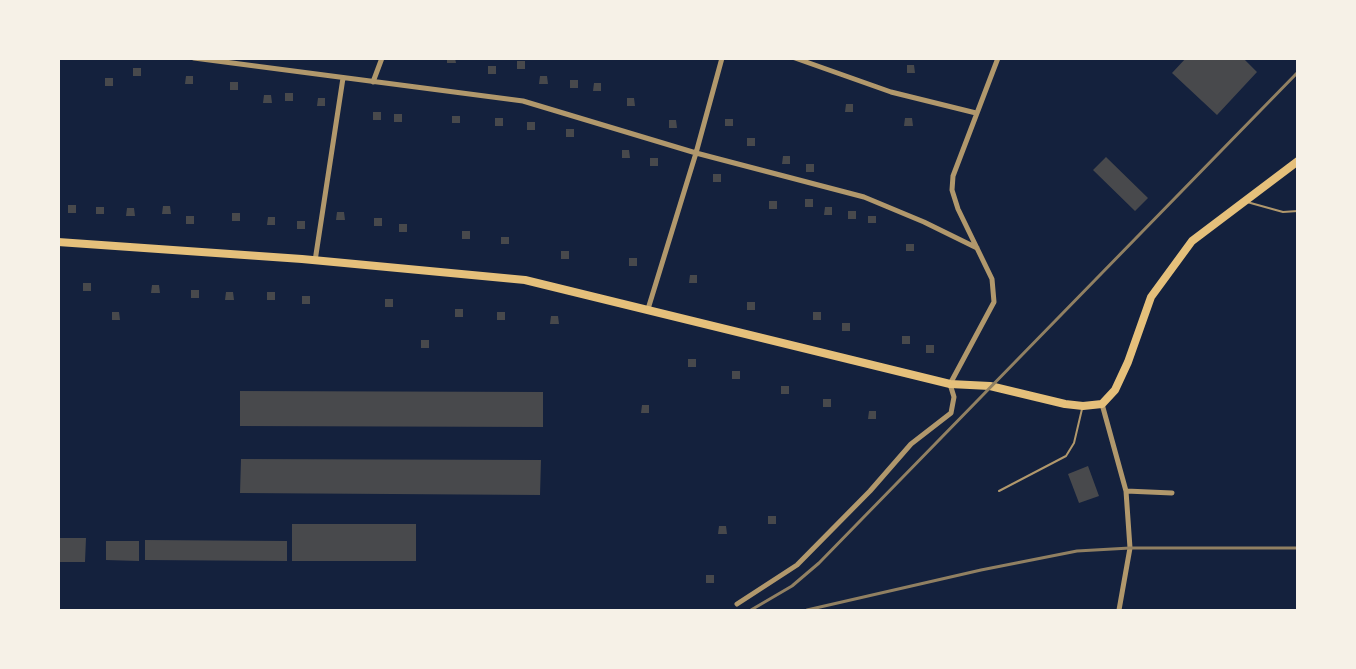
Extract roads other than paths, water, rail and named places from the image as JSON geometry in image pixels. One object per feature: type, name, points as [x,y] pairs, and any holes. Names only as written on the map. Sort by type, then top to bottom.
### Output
[{"type":"main road","points":[[58,242],[315,261],[525,280],[950,384],[990,386],[1065,404],[1083,406],[1102,404],[1115,390],[1128,362],[1151,297],[1192,241],[1298,161]]},
{"type":"street","points":[[194,58],[523,101],[696,153],[864,198],[924,222],[977,248]]},
{"type":"street","points":[[373,82],[382,58]]},
{"type":"street","points":[[648,309],[696,153],[722,58]]},
{"type":"street","points":[[795,58],[891,92],[976,113]]},
{"type":"street","points":[[737,604],[797,564],[870,490],[911,444],[951,413],[954,397],[950,384],[994,302],[992,279],[958,209],[952,190],[953,176],[998,58]]},
{"type":"street","points":[[315,261],[343,78]]},
{"type":"street","points":[[1102,404],[1126,490],[1130,548],[1119,610]]},
{"type":"street","points":[[1126,490],[1172,493]]},
{"type":"lane","points":[[1244,201],[1283,212],[1298,211]]},
{"type":"lane","points":[[999,491],[1066,456],[1074,443],[1083,406]]},
{"type":"railway","points":[[751,610],[792,586],[819,563],[1298,72]]},
{"type":"railway","points":[[807,610],[981,570],[1077,551],[1130,548],[1298,548]]}]
